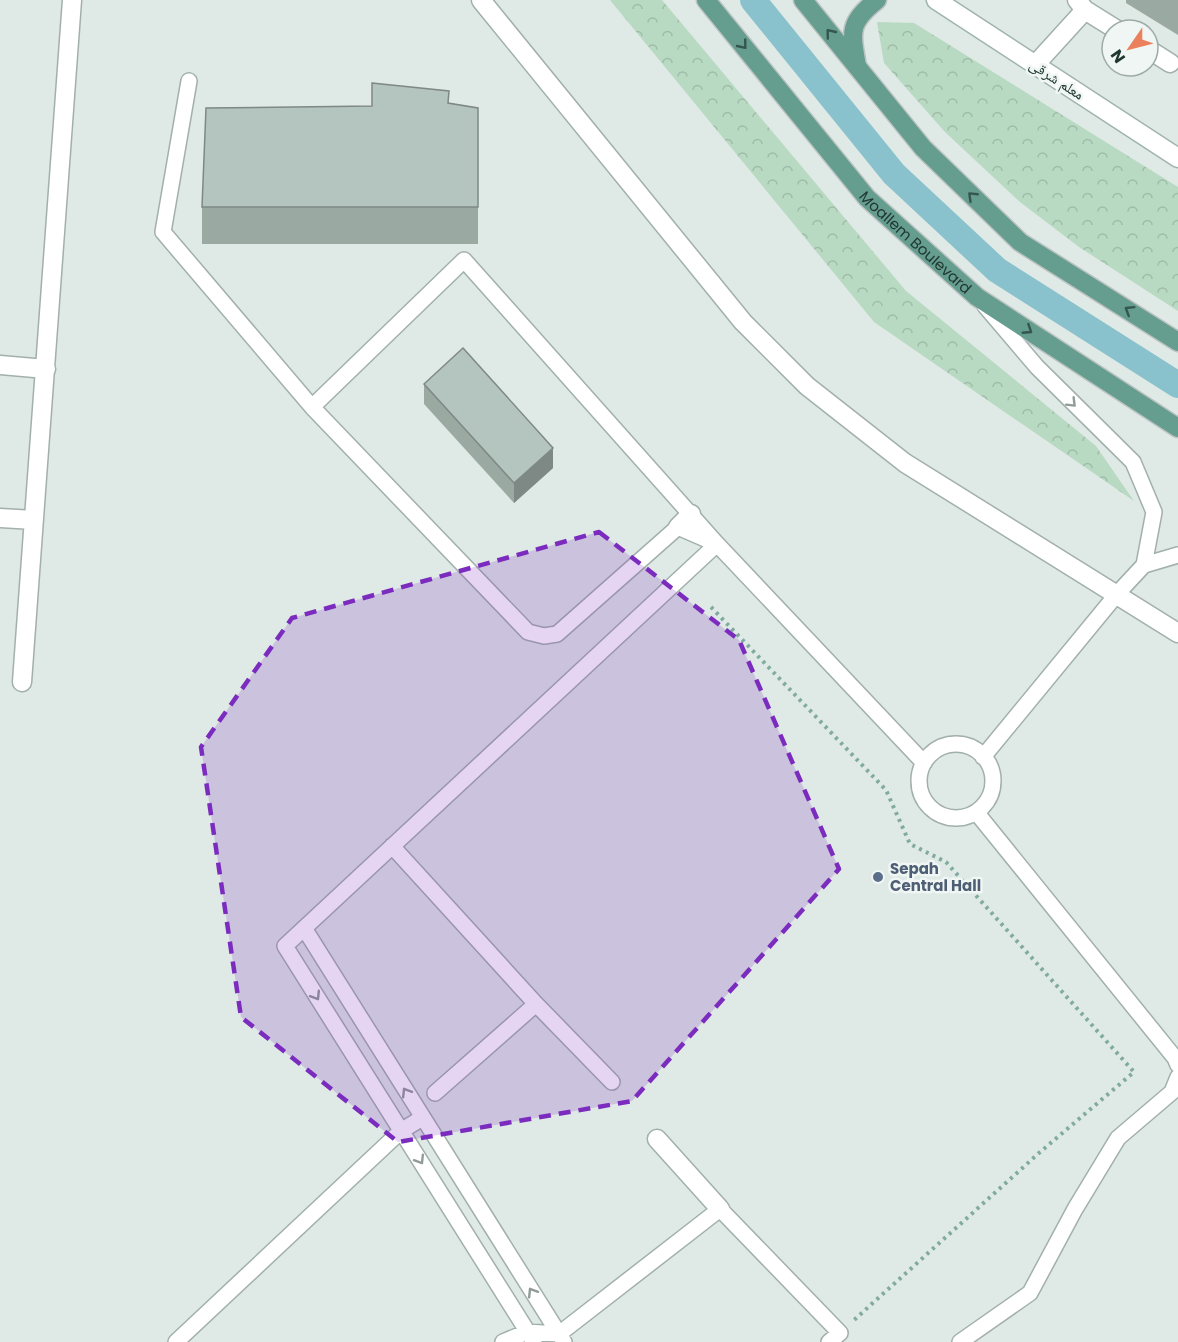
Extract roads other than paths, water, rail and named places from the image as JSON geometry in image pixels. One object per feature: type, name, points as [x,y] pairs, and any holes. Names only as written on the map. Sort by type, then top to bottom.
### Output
[{"type":"main road","name":"Moallem Boulevard","points":[[706,0],[867,198],[977,297],[1178,428]]},
{"type":"main road","points":[[803,0],[923,148],[1020,242],[1178,342]]},
{"type":"main road","points":[[858,67],[852,33],[863,11],[877,0]]},
{"type":"street","points":[[22,682],[72,0]]},
{"type":"street","points":[[481,0],[743,322],[807,386],[905,464],[1178,633]]},
{"type":"street","name":"معلم شرقی","points":[[936,0],[1178,158]]},
{"type":"street","points":[[1035,65],[1081,5],[1100,18]]},
{"type":"street","points":[[1160,57],[1170,63]]},
{"type":"street","points":[[0,365],[46,369]]},
{"type":"street","points":[[678,527],[691,514]]},
{"type":"street","points":[[0,518],[34,520]]},
{"type":"street","points":[[657,1139],[720,1209]]},
{"type":"lane","points":[[189,81],[163,232],[312,406],[528,632],[544,636],[557,634],[678,527],[717,544]]},
{"type":"lane","points":[[312,406],[464,260],[717,544],[924,763]]},
{"type":"lane","points":[[977,297],[1036,367],[1133,462],[1154,512],[1144,565]]},
{"type":"lane","points":[[531,1337],[285,946],[717,544]]},
{"type":"lane","points":[[983,757],[1117,594],[1144,565],[1178,555]]},
{"type":"lane","points":[[952,744],[964,745],[975,749],[983,757],[990,767],[993,780],[991,792],[976,812],[964,817],[940,814],[922,797],[919,786],[920,774],[931,753],[940,747],[952,744]]},
{"type":"lane","points":[[976,812],[1175,1058],[1178,1065]]},
{"type":"lane","points":[[392,846],[536,1004],[612,1082]]},
{"type":"lane","points":[[304,928],[561,1338]]},
{"type":"lane","points":[[435,1093],[536,1004]]},
{"type":"lane","points":[[960,1342],[1030,1293],[1075,1209],[1118,1138],[1172,1092],[1178,1077]]},
{"type":"lane","points":[[176,1342],[401,1131],[422,1118]]},
{"type":"lane","points":[[503,1342],[531,1337],[561,1338],[720,1209],[834,1337]]},
{"type":"waterway","points":[[753,0],[894,174],[997,270],[1178,385]]},
{"type":"place","name":"Sepah Central Hall","points":[[878,877]]}]
